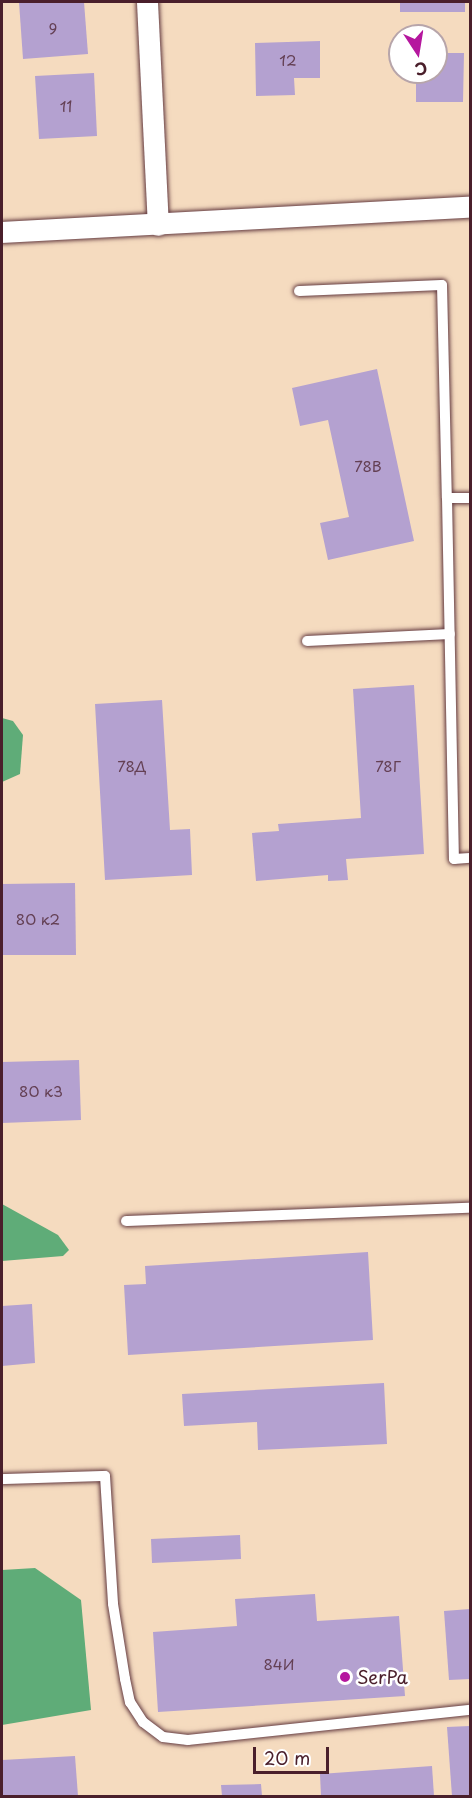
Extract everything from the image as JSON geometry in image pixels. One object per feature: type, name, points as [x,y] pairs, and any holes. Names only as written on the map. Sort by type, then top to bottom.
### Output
[{"type":"street","points":[[147,2],[158,225]]},
{"type":"street","points":[[2,232],[471,207]]},
{"type":"lane","points":[[299,291],[442,285],[454,859],[471,858]]},
{"type":"lane","points":[[447,498],[471,498]]},
{"type":"lane","points":[[307,641],[450,634]]},
{"type":"lane","points":[[126,1221],[471,1208]]},
{"type":"lane","points":[[2,1479],[105,1476],[113,1604],[130,1702],[143,1722],[163,1737],[210,1738],[471,1710]]},
{"type":"green space","points":[[2,718],[13,721],[23,735],[20,774],[2,782]]},
{"type":"green space","points":[[2,1204],[58,1235],[69,1250],[63,1256],[2,1261]]},
{"type":"green space","points":[[35,1568],[81,1600],[91,1710],[2,1725],[2,1570]]},
{"type":"building","points":[[19,2],[84,2],[88,54],[23,59]]},
{"type":"building","points":[[400,2],[465,2],[465,12],[400,12]]},
{"type":"building","points":[[320,41],[320,78],[294,78],[295,95],[256,96],[255,43]]},
{"type":"building","points":[[448,53],[464,53],[463,102],[416,102],[416,84],[448,84]]},
{"type":"building","points":[[94,73],[97,136],[39,139],[35,76]]},
{"type":"building","points":[[377,369],[414,541],[328,560],[320,523],[349,517],[328,420],[300,426],[292,388]]},
{"type":"building","points":[[414,685],[424,854],[346,859],[348,880],[328,881],[328,875],[256,881],[252,833],[279,831],[278,824],[361,818],[353,689]]},
{"type":"building","points":[[162,700],[170,830],[190,829],[192,875],[105,880],[95,704]]},
{"type":"building","points":[[75,883],[76,955],[2,955],[2,884]]},
{"type":"building","points":[[79,1060],[81,1120],[2,1123],[2,1062]]},
{"type":"building","points":[[368,1252],[373,1340],[128,1355],[124,1285],[146,1284],[145,1266]]},
{"type":"building","points":[[32,1304],[35,1363],[2,1366],[2,1306]]},
{"type":"building","points":[[384,1383],[387,1444],[258,1450],[257,1422],[184,1426],[182,1394]]},
{"type":"building","points":[[240,1535],[241,1559],[152,1563],[151,1539]]},
{"type":"building","points":[[315,1594],[317,1621],[399,1616],[405,1696],[158,1712],[153,1632],[237,1626],[235,1599]]},
{"type":"building","points":[[470,1609],[470,1679],[449,1680],[444,1611]]},
{"type":"building","points":[[470,1726],[470,1796],[452,1796],[447,1727]]},
{"type":"building","points":[[75,1756],[78,1796],[2,1796],[2,1760]]},
{"type":"building","points":[[432,1766],[434,1796],[321,1796],[320,1774]]},
{"type":"building","points":[[261,1784],[262,1796],[222,1796],[221,1785]]},
{"type":"place","name":"SerPa","points":[[345,1677]]}]
